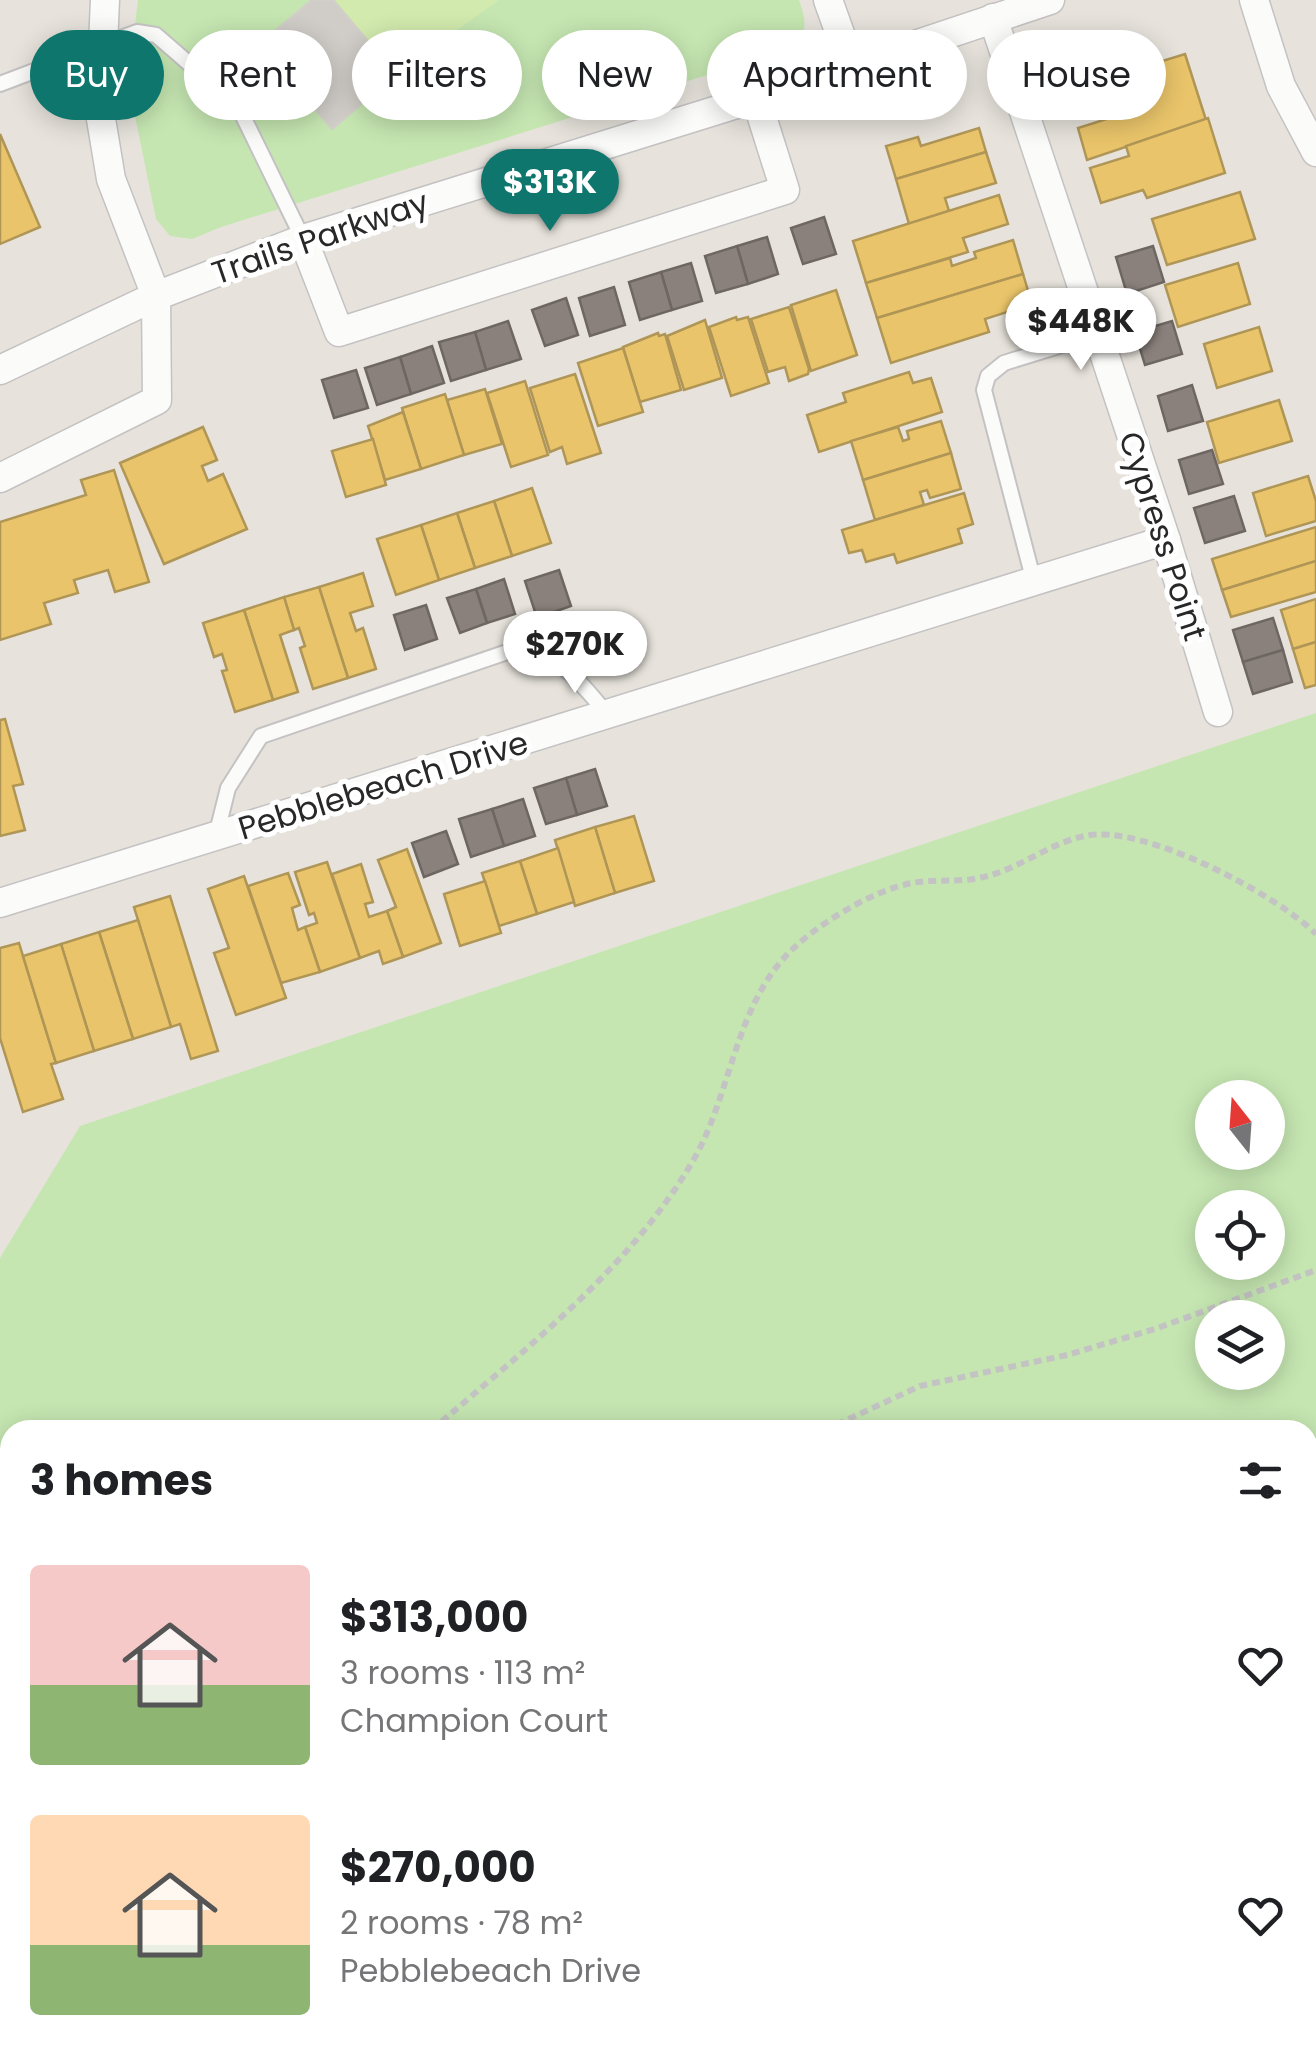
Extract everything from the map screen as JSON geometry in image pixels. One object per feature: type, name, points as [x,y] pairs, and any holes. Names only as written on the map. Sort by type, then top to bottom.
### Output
[{"type":"street","points":[[104,30],[105,0]]},
{"type":"street","points":[[828,0],[839,30]]},
{"type":"street","name":"Trails Parkway","points":[[958,30],[1050,0]]},
{"type":"street","points":[[1254,0],[1281,86],[1316,152]]},
{"type":"street","name":"Cypress Point","points":[[993,18],[1166,540],[1218,712]]},
{"type":"street","name":"Trails Parkway","points":[[0,370],[156,296],[304,238],[707,113]]},
{"type":"street","points":[[0,478],[157,400],[156,296],[111,179],[101,120]]},
{"type":"street","points":[[304,238],[338,332],[784,190],[763,120]]},
{"type":"street","name":"Pebblebeach Drive","points":[[0,902],[1166,540]]},
{"type":"lane","points":[[164,42],[238,106],[304,238]]},
{"type":"lane","points":[[0,84],[30,73]]},
{"type":"lane","points":[[1034,582],[984,390],[988,376],[1004,363],[1098,334]]},
{"type":"lane","points":[[216,837],[228,788],[261,736],[516,650],[542,654],[570,671],[608,715]]},
{"type":"path","points":[[443,1420],[586,1295],[666,1202],[696,1155],[754,1003],[782,959],[816,929],[872,897],[910,883],[974,879],[1013,869],[1068,841],[1088,835],[1117,834],[1151,842],[1247,885],[1300,918],[1316,934]]},
{"type":"path","points":[[847,1420],[920,1386],[1067,1355],[1316,1270]]},
{"type":"green space","points":[[138,0],[799,0],[805,23],[804,30],[707,30],[707,75],[687,81],[687,30],[542,30],[542,120],[563,120],[192,239],[170,236],[156,219],[136,120],[164,120],[164,30],[134,30]]},
{"type":"green space","points":[[334,0],[499,0],[457,30],[359,30]]},
{"type":"green space","points":[[1316,713],[1316,1420],[0,1420],[0,1258],[80,1126]]},
{"type":"building: Homes","points":[[1185,54],[1206,120],[1087,160],[1078,128],[1104,120],[1166,120],[1166,60]]},
{"type":"building: Homes","points":[[1208,118],[1225,173],[1147,198],[1143,190],[1101,203],[1090,168],[1129,156],[1126,146]]},
{"type":"building: Homes","points":[[979,128],[986,152],[896,179],[886,146],[918,137],[921,146]]},
{"type":"building: Homes","points":[[0,134],[40,227],[0,244]]},
{"type":"building: Homes","points":[[986,152],[996,183],[945,198],[949,211],[909,224],[896,179]]},
{"type":"building: Homes","points":[[1240,192],[1255,239],[1167,265],[1152,219]]},
{"type":"building: Homes","points":[[999,195],[1008,224],[963,238],[968,252],[866,283],[853,241]]},
{"type":"building: Homes","points":[[1013,240],[1023,274],[877,318],[866,283],[950,258],[952,266],[976,258],[974,252]]},
{"type":"building: Homes","points":[[1238,263],[1250,304],[1178,327],[1165,285]]},
{"type":"building: Homes","points":[[1023,274],[1032,304],[985,319],[989,332],[891,363],[877,318]]},
{"type":"building: Homes","points":[[836,290],[857,355],[811,371],[791,305]]},
{"type":"building: Homes","points":[[789,307],[809,369],[808,374],[789,381],[785,367],[768,372],[751,319]]},
{"type":"building: Homes","points":[[748,317],[769,383],[731,396],[709,327]]},
{"type":"building: Homes","points":[[705,320],[722,378],[684,390],[667,336]]},
{"type":"building: Homes","points":[[1259,327],[1272,371],[1217,388],[1204,344]]},
{"type":"building: Homes","points":[[658,333],[665,334],[681,390],[640,402],[623,347]]},
{"type":"building: Homes","points":[[623,348],[643,412],[598,426],[578,363]]},
{"type":"building: Homes","points":[[909,372],[913,383],[931,378],[942,412],[819,452],[807,415],[846,402],[843,393]]},
{"type":"building: Homes","points":[[575,374],[601,453],[567,464],[562,447],[550,452],[530,388]]},
{"type":"building: Homes","points":[[525,381],[548,455],[511,467],[487,393]]},
{"type":"building: Homes","points":[[485,389],[502,444],[464,455],[447,400]]},
{"type":"building: Homes","points":[[445,394],[464,455],[421,469],[402,408]]},
{"type":"building: Homes","points":[[1279,400],[1292,441],[1219,463],[1207,422]]},
{"type":"building: Homes","points":[[403,412],[421,469],[385,480],[368,426]]},
{"type":"building: Homes","points":[[941,421],[951,453],[863,480],[851,441],[898,427],[903,441],[909,439],[907,431]]},
{"type":"building: Homes","points":[[203,427],[217,460],[202,466],[208,481],[223,474],[247,529],[164,564],[120,463]]},
{"type":"building: Homes","points":[[373,439],[386,485],[346,497],[332,451]]},
{"type":"building: Homes","points":[[951,453],[961,489],[930,498],[927,490],[920,492],[924,505],[875,520],[863,480]]},
{"type":"building: Homes","points":[[114,470],[149,582],[115,592],[108,570],[74,580],[78,593],[44,603],[51,624],[0,640],[0,522],[86,495],[81,480]]},
{"type":"building: Homes","points":[[1308,476],[1316,501],[1316,521],[1266,536],[1253,493]]},
{"type":"building: Homes","points":[[532,488],[551,543],[512,556],[494,501]]},
{"type":"building: Homes","points":[[964,493],[973,524],[958,529],[962,543],[897,563],[894,554],[866,562],[862,550],[849,553],[842,530]]},
{"type":"building: Homes","points":[[494,501],[512,556],[475,568],[457,513]]},
{"type":"building: Homes","points":[[457,513],[475,568],[439,580],[421,525]]},
{"type":"building: Homes","points":[[421,525],[439,580],[396,595],[377,539]]},
{"type":"building: Homes","points":[[1316,527],[1316,561],[1222,590],[1212,559]]},
{"type":"building: Homes","points":[[1316,561],[1316,592],[1231,617],[1222,590]]},
{"type":"building: Homes","points":[[363,573],[373,606],[350,613],[356,631],[363,628],[376,669],[348,678],[319,587]]},
{"type":"building: Homes","points":[[319,587],[348,678],[313,689],[300,648],[305,646],[299,628],[294,630],[284,597]]},
{"type":"building: Homes","points":[[284,597],[294,630],[280,635],[298,692],[273,700],[244,610]]},
{"type":"building: Homes","points":[[1316,599],[1316,642],[1293,649],[1281,610]]},
{"type":"building: Homes","points":[[244,610],[273,700],[235,712],[222,671],[227,670],[222,654],[214,657],[203,623]]},
{"type":"building: Homes","points":[[1316,642],[1316,685],[1305,688],[1293,649]]},
{"type":"building: Homes","points":[[5,719],[23,784],[13,786],[25,830],[0,836],[0,720]]},
{"type":"building: Homes","points":[[634,816],[654,881],[615,893],[595,827]]},
{"type":"building: Homes","points":[[595,827],[615,893],[575,906],[555,840]]},
{"type":"building: Homes","points":[[558,848],[574,902],[537,914],[520,861]]},
{"type":"building: Homes","points":[[407,849],[441,943],[403,957],[387,911],[396,907],[378,860]]},
{"type":"building: Homes","points":[[520,861],[537,914],[499,926],[482,873]]},
{"type":"building: Homes","points":[[327,862],[360,958],[320,972],[305,927],[317,923],[314,913],[309,915],[295,872]]},
{"type":"building: Homes","points":[[361,864],[373,902],[365,904],[369,917],[387,911],[403,957],[383,964],[379,951],[360,958],[332,874]]},
{"type":"building: Homes","points":[[288,873],[300,905],[292,908],[298,930],[305,927],[320,972],[281,983],[248,886]]},
{"type":"building: Homes","points":[[244,876],[286,998],[236,1015],[214,953],[229,948],[208,889]]},
{"type":"building: Homes","points":[[485,881],[501,933],[460,946],[444,894]]},
{"type":"building: Homes","points":[[170,896],[218,1051],[191,1059],[180,1024],[171,1027],[134,907]]},
{"type":"building: Homes","points":[[138,920],[171,1027],[133,1039],[99,932]]},
{"type":"building: Homes","points":[[99,932],[133,1039],[94,1051],[61,944]]},
{"type":"building: Homes","points":[[19,943],[56,1063],[51,1064],[63,1099],[23,1112],[0,1038],[0,948]]},
{"type":"building: Homes","points":[[61,944],[94,1051],[56,1063],[23,956]]},
{"type":"building: Industry","points":[[824,217],[836,254],[803,264],[791,228]]},
{"type":"building: Industry","points":[[767,237],[778,274],[748,284],[737,246]]},
{"type":"building: Industry","points":[[737,246],[748,284],[716,293],[705,256]]},
{"type":"building: Industry","points":[[1153,246],[1164,282],[1127,294],[1116,257]]},
{"type":"building: Industry","points":[[691,263],[702,301],[672,310],[661,272]]},
{"type":"building: Industry","points":[[661,272],[672,310],[640,320],[629,282]]},
{"type":"building: Industry","points":[[614,287],[625,325],[590,336],[579,298]]},
{"type":"building: Industry","points":[[566,298],[578,335],[545,346],[532,310]]},
{"type":"building: Industry","points":[[508,321],[521,359],[486,370],[475,332]]},
{"type":"building: Industry","points":[[1172,321],[1182,354],[1145,365],[1135,332]]},
{"type":"building: Industry","points":[[475,332],[486,370],[451,381],[439,342]]},
{"type":"building: Industry","points":[[432,346],[444,383],[411,394],[400,357]]},
{"type":"building: Industry","points":[[400,357],[411,394],[377,405],[365,368]]},
{"type":"building: Industry","points":[[356,370],[368,408],[334,418],[322,380]]},
{"type":"building: Industry","points":[[1192,385],[1203,421],[1168,431],[1158,396]]},
{"type":"building: Industry","points":[[1212,450],[1223,484],[1189,494],[1179,460]]},
{"type":"building: Industry","points":[[1234,496],[1245,531],[1205,543],[1194,508]]},
{"type":"building: Industry","points":[[559,570],[571,606],[537,618],[525,581]]},
{"type":"building: Industry","points":[[504,579],[515,614],[487,623],[476,589]]},
{"type":"building: Industry","points":[[476,589],[487,623],[460,633],[447,598]]},
{"type":"building: Industry","points":[[426,605],[437,639],[405,650],[394,615]]},
{"type":"building: Industry","points":[[1273,618],[1283,650],[1243,662],[1233,630]]},
{"type":"building: Industry","points":[[1283,650],[1292,682],[1253,694],[1243,662]]},
{"type":"building: Industry","points":[[595,769],[607,806],[577,815],[566,778]]},
{"type":"building: Industry","points":[[566,778],[577,815],[546,824],[534,788]]},
{"type":"building: Industry","points":[[523,799],[535,836],[504,846],[492,809]]},
{"type":"building: Industry","points":[[492,809],[504,846],[471,857],[459,819]]},
{"type":"building: Industry","points":[[446,831],[458,864],[424,877],[412,843]]},
{"type":"building: Other","points":[[312,0],[333,0],[359,30],[352,30],[352,112],[332,129],[324,120],[332,120],[332,30],[277,30]]}]
